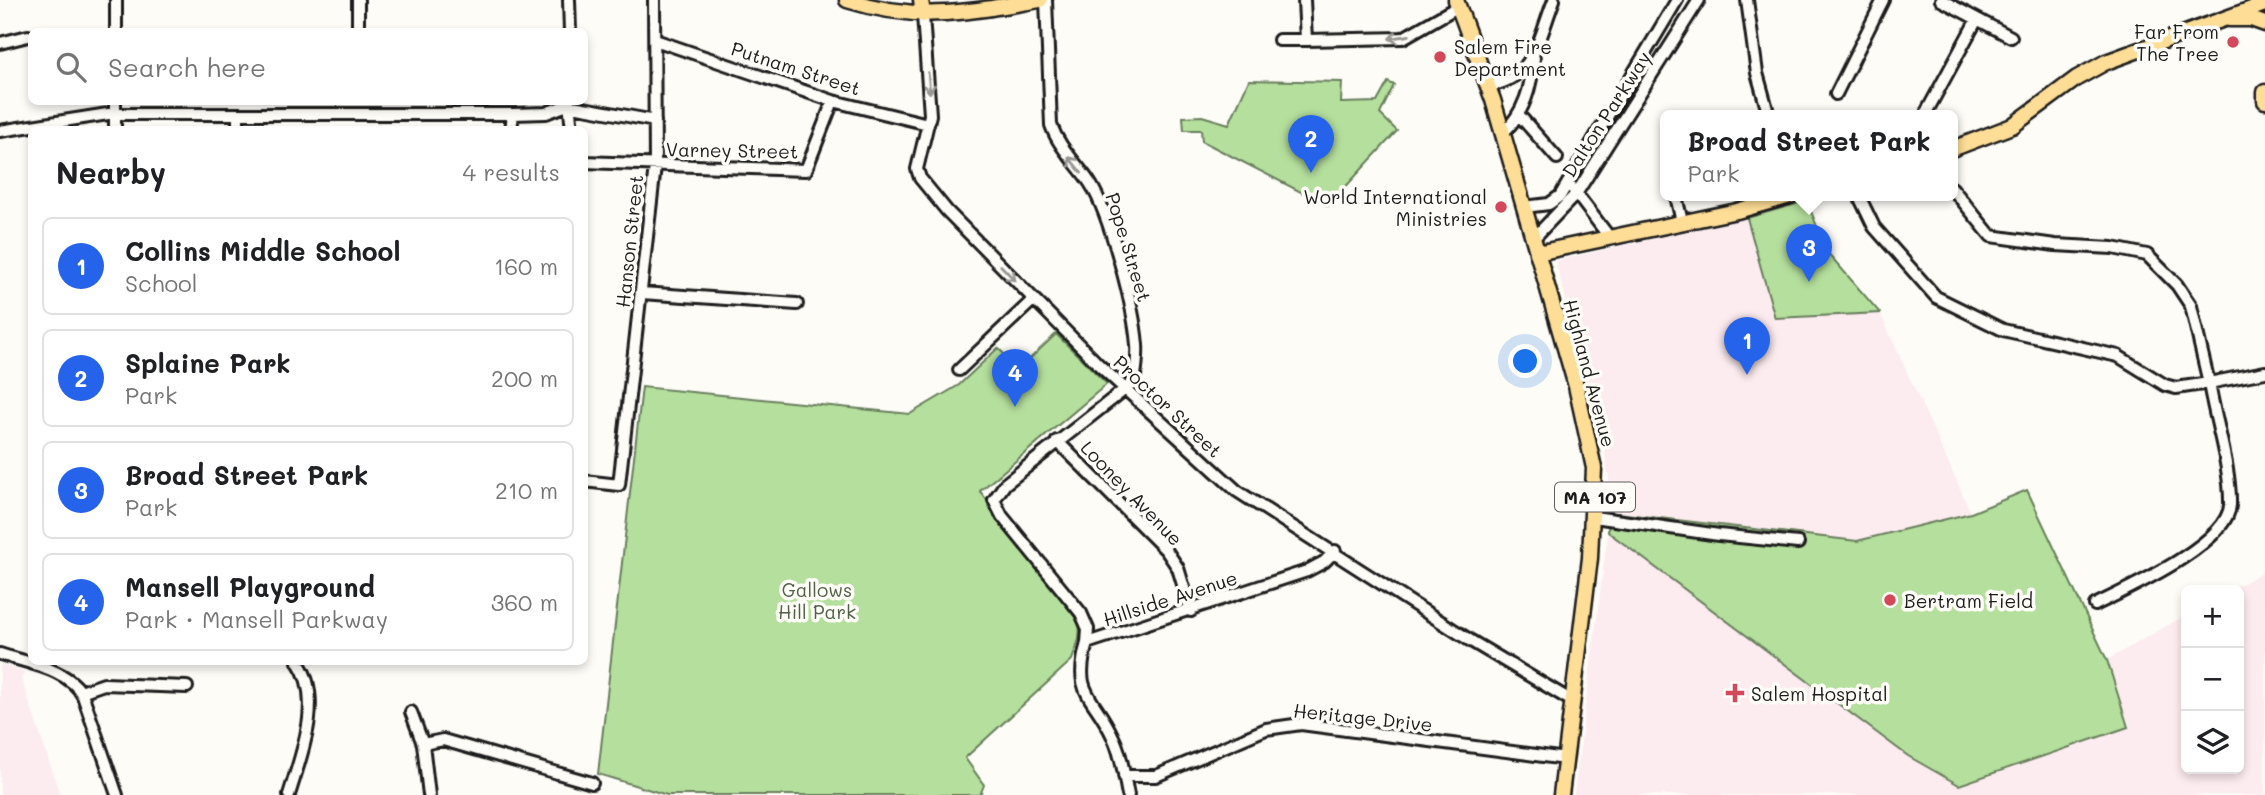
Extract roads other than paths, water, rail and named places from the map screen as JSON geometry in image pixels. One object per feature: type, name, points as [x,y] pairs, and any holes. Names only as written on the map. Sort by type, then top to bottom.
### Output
[{"type":"main road","points":[[847,0],[894,12],[922,7],[958,13],[1040,0]]},
{"type":"main road","name":"MA 107","points":[[1458,3],[1489,86],[1503,133]]},
{"type":"main road","points":[[1958,147],[2012,126],[2077,78],[2106,62],[2255,4],[2265,4]]},
{"type":"main road","points":[[2217,20],[2238,18],[2265,24]]},
{"type":"main road","points":[[2265,92],[2265,101]]},
{"type":"main road","name":"Highland Avenue","points":[[1503,133],[1591,446],[1594,517],[1561,795]]},
{"type":"main road","points":[[1535,246],[1610,237],[1770,201]]},
{"type":"street","points":[[116,0],[116,28]]},
{"type":"street","points":[[358,0],[358,28]]},
{"type":"street","points":[[569,0],[570,28]]},
{"type":"street","name":"Hanson Street","points":[[588,481],[619,485],[654,166],[654,0]]},
{"type":"street","name":"Pope Street","points":[[1046,0],[1051,125],[1059,143],[1094,191],[1120,267],[1137,347],[1134,382],[1127,388]]},
{"type":"street","points":[[1304,0],[1306,40]]},
{"type":"street","points":[[1489,86],[1516,76],[1527,67],[1554,0]]},
{"type":"street","name":"Dalton Parkway","points":[[1524,207],[1554,202],[1677,0]]},
{"type":"street","name":"Dalton Parkway","points":[[1535,246],[1576,194],[1699,0]]},
{"type":"street","points":[[1747,0],[1758,73],[1767,110]]},
{"type":"street","points":[[1836,94],[1883,0]]},
{"type":"street","points":[[1941,0],[1976,21],[2011,37]]},
{"type":"street","points":[[1279,40],[1403,38],[1458,3]]},
{"type":"street","name":"Proctor Street","points":[[922,7],[931,104],[917,160],[920,178],[947,211],[1100,366],[1237,491],[1335,551],[1471,641],[1572,701]]},
{"type":"street","points":[[1928,110],[1976,21]]},
{"type":"street","points":[[0,43],[28,36]]},
{"type":"street","name":"Putnam Street","points":[[655,40],[833,101],[928,124]]},
{"type":"street","points":[[1503,133],[1519,115],[1531,84],[1534,52]]},
{"type":"street","name":"Varney Street","points":[[588,162],[806,170],[833,101]]},
{"type":"street","points":[[115,126],[116,105]]},
{"type":"street","points":[[362,105],[363,116]]},
{"type":"street","points":[[529,114],[530,105]]},
{"type":"street","points":[[34,126],[115,114],[529,114],[546,113],[564,105]]},
{"type":"street","points":[[568,105],[571,126]]},
{"type":"street","points":[[578,105],[655,121]]},
{"type":"street","points":[[512,126],[513,114]]},
{"type":"street","points":[[238,115],[238,126]]},
{"type":"street","points":[[417,126],[418,115]]},
{"type":"street","points":[[1519,115],[1557,158]]},
{"type":"street","points":[[312,126],[313,116]]},
{"type":"street","points":[[0,131],[28,127]]},
{"type":"street","points":[[1568,183],[1610,237]]},
{"type":"street","points":[[1958,195],[1991,236],[2020,242],[2133,251],[2156,262],[2191,306],[2209,383],[2228,491],[2227,518],[2212,538],[2095,606]]},
{"type":"street","points":[[1677,201],[1682,222]]},
{"type":"street","points":[[1861,201],[1874,227],[1936,297],[2003,330],[2118,356],[2152,378],[2176,388],[2265,372]]},
{"type":"street","points":[[642,293],[797,304]]},
{"type":"street","points":[[959,370],[1034,299]]},
{"type":"street","points":[[1087,643],[1088,629],[1081,613],[1002,516],[994,499],[1005,484],[1127,388]]},
{"type":"street","name":"Looney Avenue","points":[[1057,441],[1166,550],[1178,568],[1191,611]]},
{"type":"street","points":[[1594,517],[1798,543]]},
{"type":"street","name":"Hillside Avenue","points":[[1128,795],[1116,742],[1081,681],[1087,643],[1307,571],[1324,562],[1335,551]]},
{"type":"street","points":[[0,654],[28,663]]},
{"type":"street","points":[[32,665],[72,681],[81,692],[117,795]]},
{"type":"street","points":[[59,674],[62,665]]},
{"type":"street","points":[[289,795],[310,707],[307,679],[300,665]]},
{"type":"street","points":[[81,692],[104,684],[187,687]]},
{"type":"street","points":[[411,712],[423,744],[429,795]]},
{"type":"street","name":"Heritage Drive","points":[[1124,775],[1156,776],[1266,729],[1301,724],[1566,758]]},
{"type":"street","points":[[423,744],[443,740],[592,783]]},
{"type":"place","name":"Far From The Tree","points":[[2233,42]]},
{"type":"place","name":"Salem Fire Department","points":[[1440,57]]},
{"type":"place","name":"Splaine Park","points":[[1311,173]]},
{"type":"place","name":"World International Ministries","points":[[1501,207]]},
{"type":"place","name":"Broad Street Park","points":[[1809,282]]},
{"type":"place","name":"Collins Middle School","points":[[1747,375]]},
{"type":"place","name":"Mansell Playground","points":[[1015,407]]},
{"type":"place","name":"Bertram Field","points":[[1890,600]]},
{"type":"place","name":"Salem Hospital","points":[[1735,693]]},
{"type":"park label","name":"Gallows Hill Park","points":[[817,600]]}]
